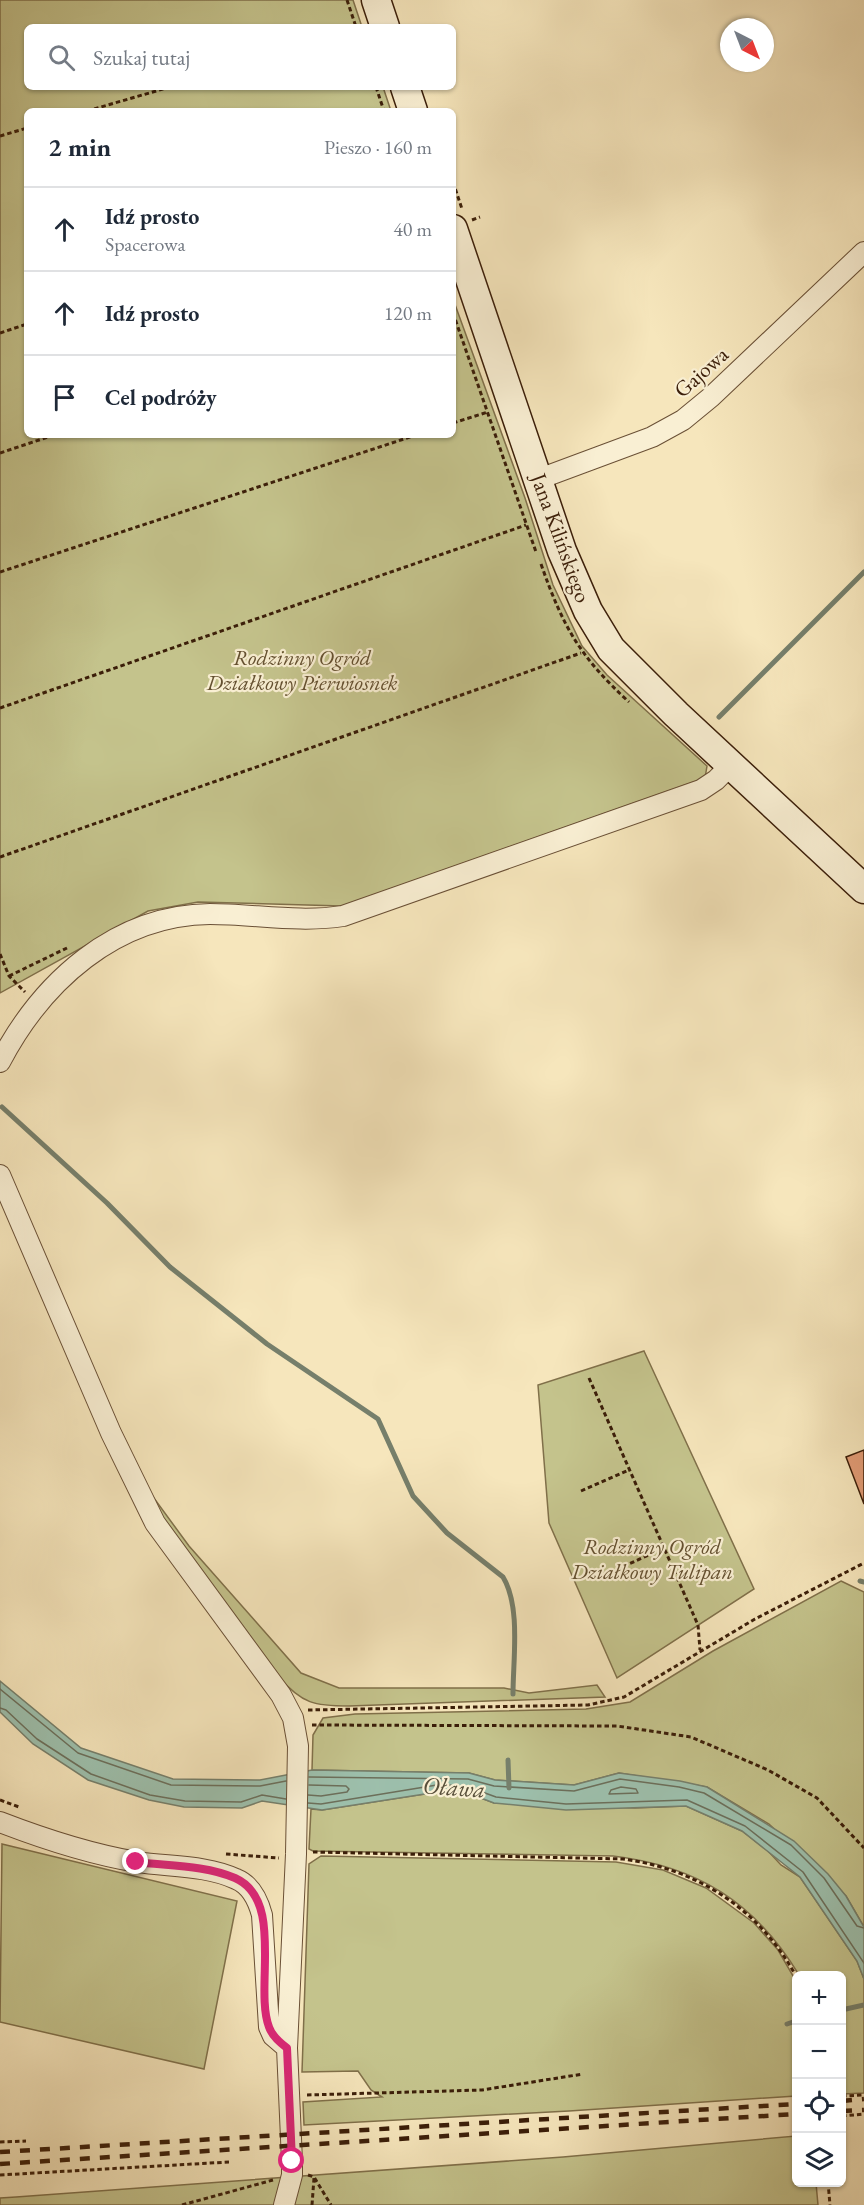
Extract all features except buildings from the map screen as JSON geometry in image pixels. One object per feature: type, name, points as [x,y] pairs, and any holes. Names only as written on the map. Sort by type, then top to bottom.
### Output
[{"type":"street","points":[[376,0],[384,24]]},
{"type":"street","points":[[406,90],[412,108]]},
{"type":"street","name":"Jana Kilińskiego","points":[[456,238],[568,569],[603,638],[649,688],[864,889]]},
{"type":"street","name":"Gajowa","points":[[538,478],[652,437],[683,420],[711,398],[864,252]]},
{"type":"street","points":[[0,1062],[12,1040],[38,1006],[81,960],[126,931],[181,916],[209,914],[317,918],[343,916],[701,790],[716,780],[731,765]]},
{"type":"street","points":[[0,1175],[111,1434],[154,1523],[302,1722],[298,1746],[287,2056],[292,2175],[284,2205]]},
{"type":"street","points":[[0,1822],[39,1837],[93,1852],[136,1862],[215,1872],[244,1883],[259,1903],[262,1915],[269,2027],[287,2056]]},
{"type":"path","points":[[347,0],[355,24]]},
{"type":"path","points":[[97,108],[160,90]]},
{"type":"path","points":[[377,90],[383,108]]},
{"type":"path","points":[[0,136],[24,129]]},
{"type":"path","points":[[0,333],[24,325]]},
{"type":"path","points":[[456,422],[488,412]]},
{"type":"path","points":[[0,453],[45,438]]},
{"type":"path","points":[[0,572],[407,438]]},
{"type":"path","points":[[0,708],[526,525]]},
{"type":"path","points":[[0,857],[581,653]]},
{"type":"path","points":[[9,976],[77,943]]},
{"type":"path","points":[[0,954],[9,976],[38,1006]]},
{"type":"path","points":[[589,1378],[698,1626],[700,1651]]},
{"type":"path","points":[[581,1491],[630,1470]]},
{"type":"path","points":[[596,1579],[664,1548]]},
{"type":"path","points":[[864,1563],[755,1619],[624,1697],[607,1702],[588,1705],[308,1710],[302,1722],[617,1726],[691,1737],[768,1770],[817,1798],[864,1848]]},
{"type":"path","points":[[0,1800],[24,1810]]},
{"type":"path","points":[[225,1854],[296,1852],[623,1859],[659,1865],[696,1880],[742,1908],[768,1934],[793,1971]]},
{"type":"path","points":[[289,2096],[482,2090],[583,2074]]},
{"type":"path","points":[[846,2096],[864,2095]]},
{"type":"path","points":[[846,2116],[864,2114]]},
{"type":"path","points":[[0,2142],[26,2141]]},
{"type":"path","points":[[0,2175],[229,2162]]},
{"type":"path","points":[[182,2205],[292,2175],[305,2174],[314,2177],[331,2205]]},
{"type":"path","points":[[312,2205],[314,2177]]},
{"type":"path","points":[[828,2187],[830,2205]]},
{"type":"green space","name":"Rodzinny Ogród Działkowy Pierwiosnek","points":[[0,0],[353,0],[361,24],[24,24],[24,90],[384,90],[390,108],[24,108],[24,438],[456,438],[456,307],[525,498],[553,585],[582,646],[607,675],[707,766],[705,778],[342,906],[198,902],[148,911],[0,993]]},
{"type":"green space","name":"Rodzinny Ogród Działkowy Tulipan","points":[[644,1351],[754,1589],[617,1678],[549,1523],[538,1385]]},
{"type":"green space","points":[[148,1490],[189,1546],[301,1673],[339,1688],[504,1688],[529,1693],[597,1685],[605,1697],[349,1706],[310,1702],[295,1693],[279,1677],[162,1520]]},
{"type":"green space","points":[[841,1581],[864,1592],[864,1927],[846,1896],[769,1824],[707,1787],[619,1773],[574,1785],[495,1780],[469,1773],[312,1770],[313,1735],[323,1718],[355,1714],[586,1709],[630,1702],[713,1651]]},
{"type":"green space","points":[[444,1791],[473,1795],[494,1803],[635,1808],[686,1806],[742,1831],[768,1851],[781,1865],[800,1877],[857,1961],[864,1979],[864,2093],[846,2094],[846,1971],[796,1971],[782,1949],[743,1908],[721,1892],[697,1879],[643,1861],[613,1856],[313,1851],[309,1849],[311,1809],[322,1810]]},
{"type":"green space","points":[[2,1844],[237,1901],[204,2069],[0,2022]]},
{"type":"green space","points":[[321,1856],[616,1862],[663,1870],[706,1888],[754,1923],[778,1950],[792,1974],[792,2096],[304,2125],[303,2102],[382,2097],[371,2090],[358,2071],[302,2072],[309,1864]]},
{"type":"green space","points":[[792,2136],[792,2187],[816,2187],[818,2205],[0,2205],[0,2198],[563,2157]]},
{"type":"water","name":"Oława","points":[[0,1681],[81,1748],[173,1779],[260,1780],[312,1770],[469,1773],[495,1780],[574,1785],[619,1773],[707,1787],[794,1841],[828,1874],[846,1896],[864,1927],[864,1979],[857,1961],[800,1877],[742,1831],[686,1806],[566,1810],[494,1803],[473,1795],[444,1791],[322,1810],[262,1801],[242,1808],[184,1807],[149,1800],[88,1780],[33,1744],[0,1712]]},
{"type":"waterway","points":[[719,717],[864,572]]},
{"type":"waterway","points":[[2,1107],[107,1203],[170,1267],[267,1344],[378,1419],[413,1496],[447,1533],[503,1577],[509,1589],[514,1618],[513,1694]]},
{"type":"waterway","points":[[860,1581],[864,1582]]},
{"type":"waterway","points":[[508,1760],[509,1788]]},
{"type":"waterway","points":[[846,2009],[864,2005]]},
{"type":"waterway","points":[[787,2024],[792,2022]]},
{"type":"railway","points":[[846,2101],[864,2099]]},
{"type":"railway","points":[[0,2152],[792,2104]]},
{"type":"railway","points":[[846,2111],[864,2110]]},
{"type":"railway","points":[[0,2164],[792,2114]]},
{"type":"route","points":[[136,1862],[215,1872],[235,1878],[250,1889],[259,1903],[266,1964],[267,2018],[273,2036],[287,2048],[292,2161]]}]
